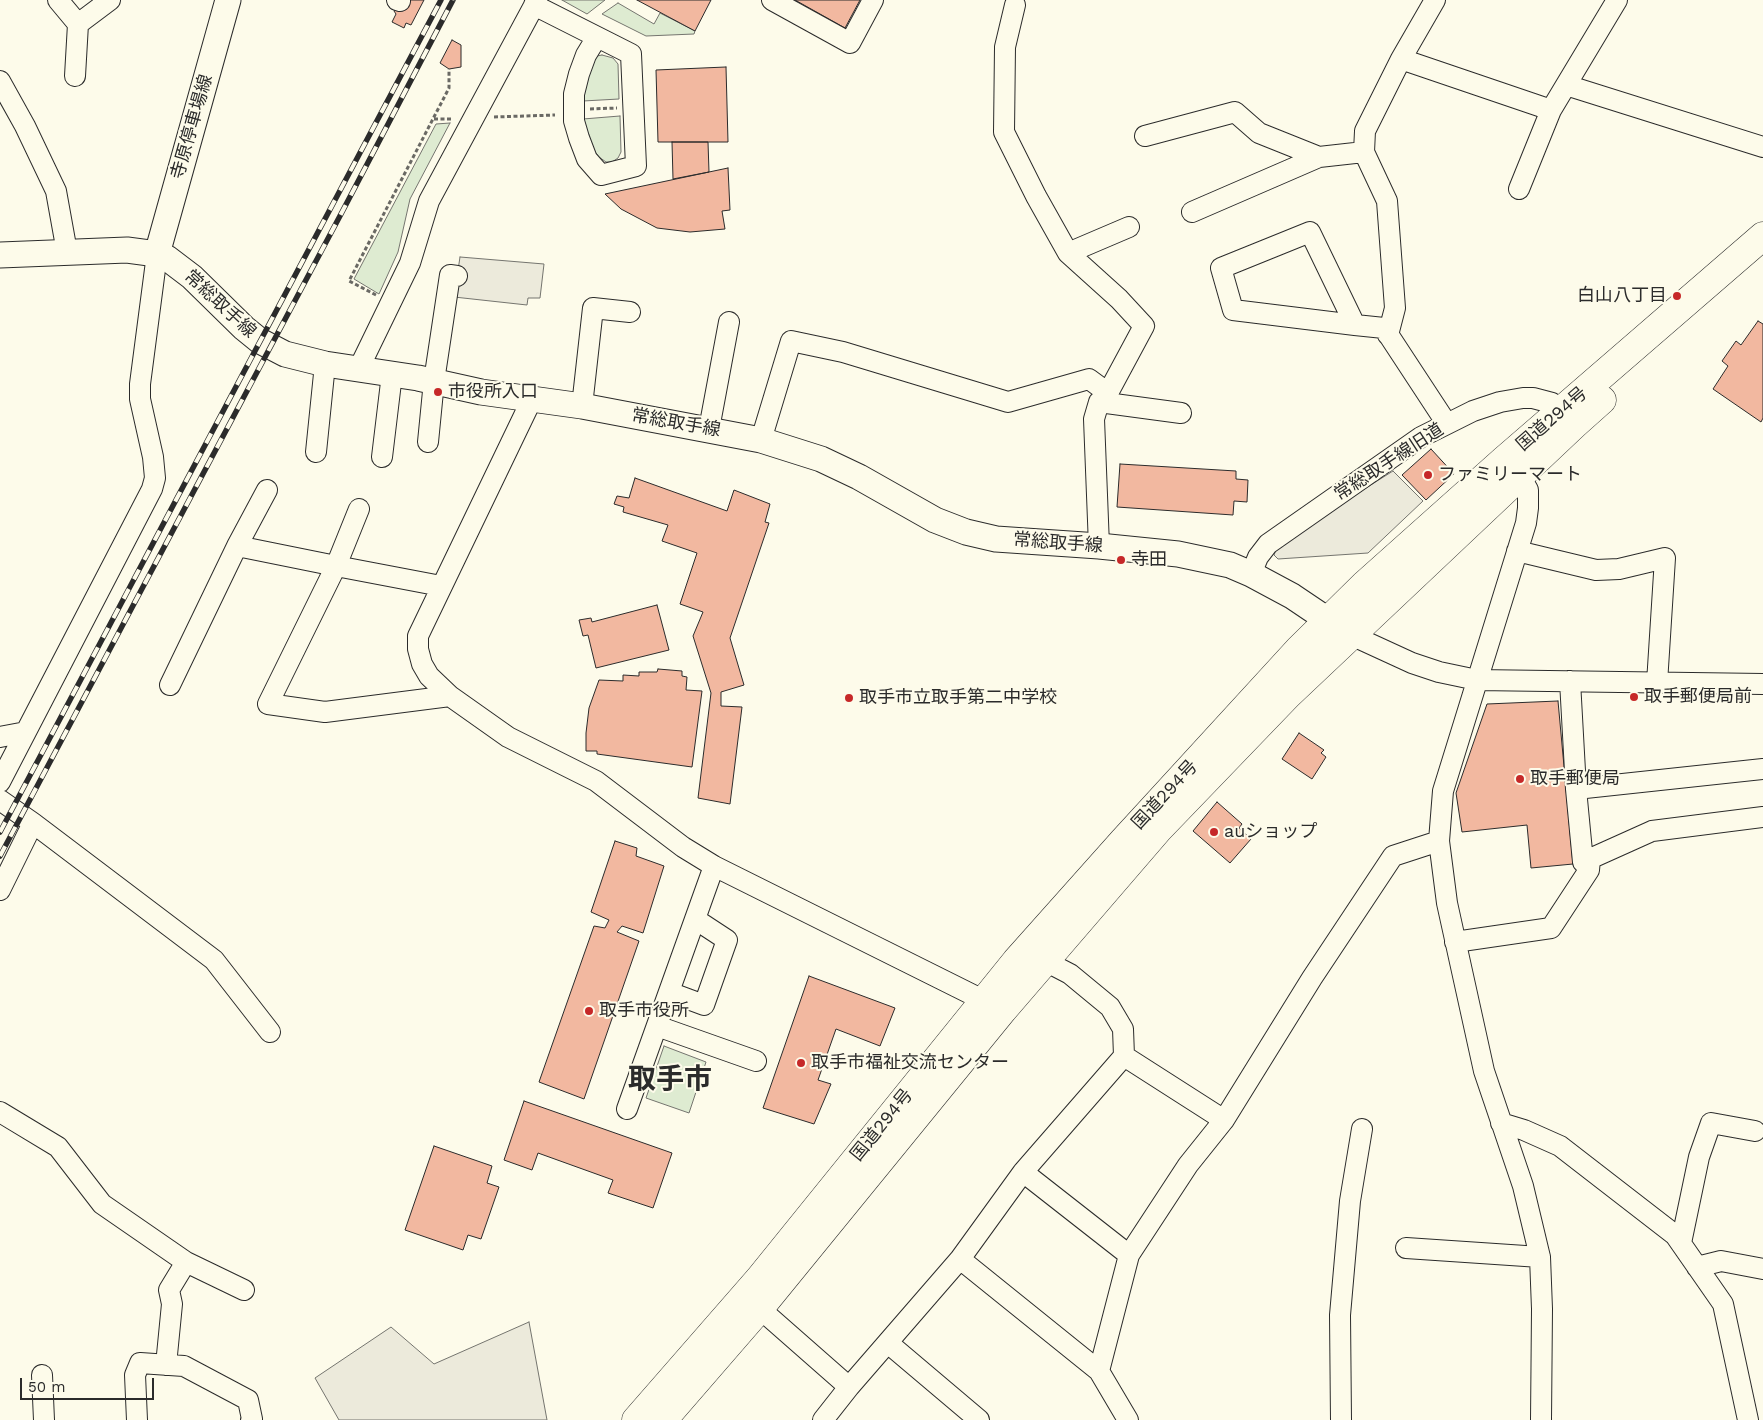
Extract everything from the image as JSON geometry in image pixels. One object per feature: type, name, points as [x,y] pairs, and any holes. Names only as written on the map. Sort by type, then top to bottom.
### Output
[{"type":"highway","name":"国道294号","points":[[993,1005],[1045,961],[1158,830],[1288,695],[1520,476],[1570,416],[1763,236]]},
{"type":"highway","name":"国道294号","points":[[664,1420],[752,1302],[993,1005],[1123,841],[1299,649],[1386,565],[1763,260]]},
{"type":"highway","name":"国道294号","points":[[636,1420],[752,1302]]},
{"type":"main road","name":"寺原停車場線","points":[[157,254],[228,0]]},
{"type":"main road","name":"常総取手線","points":[[0,255],[127,250],[157,254],[167,258],[192,277],[260,341],[285,354],[325,364],[434,381],[481,392],[582,406],[761,440],[821,459],[859,477],[935,520],[966,532],[996,539],[1099,546],[1178,554],[1212,560],[1251,574],[1292,596],[1351,635]]},
{"type":"street","points":[[58,0],[78,24],[75,76]]},
{"type":"street","points":[[78,24],[110,0]]},
{"type":"street","points":[[772,0],[850,43],[873,0]]},
{"type":"street","points":[[1388,335],[1395,308],[1387,201],[1364,152],[1365,131],[1401,59],[1434,0]]},
{"type":"street","points":[[1519,189],[1551,110],[1617,0]]},
{"type":"street","points":[[359,368],[410,263],[430,202],[536,2],[631,54],[636,166],[601,175],[588,159],[579,138],[574,121],[574,94],[586,55],[597,37]]},
{"type":"street","points":[[1015,5],[1005,47],[1004,132],[1068,253],[1144,326],[1103,398],[1094,419],[1099,546]]},
{"type":"street","points":[[1401,59],[1551,110]]},
{"type":"street","points":[[0,81],[26,126],[56,191],[67,252]]},
{"type":"street","points":[[1566,85],[1763,147]]},
{"type":"street","points":[[1145,136],[1235,112],[1259,132],[1318,157]]},
{"type":"street","points":[[1192,212],[1318,157],[1364,152]]},
{"type":"street","points":[[1068,253],[1129,227]]},
{"type":"street","points":[[1355,325],[1310,232],[1221,268],[1233,310],[1355,325],[1384,328],[1447,424]]},
{"type":"street","points":[[0,782],[152,489],[155,478],[153,456],[140,399],[140,384],[157,254]]},
{"type":"street","points":[[428,442],[434,381],[450,275],[457,276]]},
{"type":"street","points":[[582,406],[593,308],[630,312]]},
{"type":"street","points":[[709,429],[729,322]]},
{"type":"street","points":[[761,440],[791,341],[843,352],[1008,402],[1089,379],[1103,398],[1181,413]]},
{"type":"street","points":[[316,452],[325,364]]},
{"type":"street","points":[[382,457],[392,374]]},
{"type":"street","name":"常総取手線旧道","points":[[1251,574],[1258,557],[1273,540],[1421,437],[1473,411],[1500,402],[1534,398],[1552,403],[1570,416]]},
{"type":"street","points":[[532,399],[418,636],[418,649],[422,664],[429,676],[450,696],[508,738],[596,781],[683,847],[714,866],[993,1005]]},
{"type":"street","points":[[1520,476],[1528,490],[1526,523],[1443,792],[1439,841],[1447,903],[1484,1071],[1523,1186],[1540,1257],[1542,1310],[1541,1420]]},
{"type":"street","points":[[170,685],[237,546],[267,490]]},
{"type":"street","points":[[359,509],[336,566],[268,704],[324,712],[450,696]]},
{"type":"street","points":[[237,546],[441,586]]},
{"type":"street","points":[[1517,551],[1596,570],[1619,569],[1665,558],[1657,683]]},
{"type":"street","points":[[1351,635],[1412,663],[1439,672],[1477,680],[1763,684]]},
{"type":"street","points":[[1570,681],[1576,789],[1583,862],[1652,831],[1763,817]]},
{"type":"street","points":[[0,737],[26,732]]},
{"type":"street","points":[[1576,789],[1763,769]]},
{"type":"street","points":[[0,800],[214,960],[270,1032]]},
{"type":"street","points":[[0,890],[33,823]]},
{"type":"street","points":[[1099,1371],[1129,1255],[1188,1165],[1224,1120],[1312,978],[1393,856],[1439,841]]},
{"type":"street","points":[[1455,942],[1551,928],[1589,870],[1590,859]]},
{"type":"street","points":[[627,1109],[714,866]]},
{"type":"street","points":[[669,992],[704,1004],[726,940],[695,919]]},
{"type":"street","points":[[823,1420],[849,1387],[960,1259],[1023,1172],[1124,1056],[1123,1029],[1110,1007],[1070,974],[1045,961]]},
{"type":"street","points":[[657,1026],[756,1061]]},
{"type":"street","points":[[1124,1056],[1224,1120]]},
{"type":"street","points":[[0,1112],[58,1147],[102,1204],[186,1262],[244,1290]]},
{"type":"street","points":[[1501,1123],[1524,1130],[1560,1146],[1675,1234],[1723,1304],[1748,1420]]},
{"type":"street","points":[[1681,1243],[1699,1157],[1711,1123],[1756,1131]]},
{"type":"street","points":[[1341,1420],[1340,1315],[1350,1201],[1362,1129]]},
{"type":"street","points":[[1023,1172],[1129,1255]]},
{"type":"street","points":[[1406,1248],[1540,1257]]},
{"type":"street","points":[[960,1259],[1099,1371],[1126,1419]]},
{"type":"street","points":[[1697,1266],[1721,1261],[1763,1269]]},
{"type":"street","points":[[166,1365],[172,1304],[169,1290],[186,1262]]},
{"type":"street","points":[[752,1302],[849,1387]]},
{"type":"street","points":[[888,1343],[979,1420]]},
{"type":"street","points":[[137,1420],[135,1375],[140,1362],[184,1366],[248,1400],[252,1419],[250,1420]]},
{"type":"street","points":[[42,1375],[44,1420]]},
{"type":"path","points":[[392,303],[349,281],[450,88],[449,69]]},
{"type":"path","points":[[554,115],[562,111],[634,107]]},
{"type":"green space","points":[[562,0],[605,0],[587,14]]},
{"type":"green space","points":[[618,3],[654,24],[660,13],[695,31],[694,34],[646,36],[602,14]]},
{"type":"green space","points":[[602,55],[613,58],[618,64],[619,99],[583,101],[585,82],[590,65],[597,56]]},
{"type":"green space","points":[[620,116],[621,152],[618,158],[612,162],[606,162],[592,148],[583,119]]},
{"type":"green space","points":[[450,123],[410,199],[398,252],[379,294],[354,279],[436,124]]},
{"type":"green space","points":[[664,1046],[706,1062],[689,1113],[646,1098]]},
{"type":"shaded area","points":[[460,257],[544,264],[540,298],[528,298],[527,305],[454,297]]},
{"type":"shaded area","points":[[1393,471],[1423,501],[1368,553],[1278,559],[1274,555],[1277,547],[1307,525]]},
{"type":"shaded area","points":[[529,1322],[547,1420],[339,1420],[315,1378],[391,1327],[434,1364]]},
{"type":"building","points":[[400,0],[424,0],[411,25],[406,23],[404,28],[392,22],[396,14],[394,11]]},
{"type":"building","points":[[637,0],[711,0],[695,31]]},
{"type":"building","points":[[795,0],[860,0],[845,28]]},
{"type":"building","points":[[452,40],[461,45],[461,67],[449,69],[440,63]]},
{"type":"building","points":[[726,67],[728,142],[658,142],[656,70]]},
{"type":"building","points":[[672,142],[708,142],[709,172],[673,179]]},
{"type":"building","points":[[728,168],[730,210],[722,211],[725,229],[690,232],[657,228],[621,209],[605,194]]},
{"type":"building","points":[[1758,321],[1763,324],[1763,418],[1761,422],[1713,389],[1728,366],[1722,361],[1736,341],[1741,345]]},
{"type":"building","name":"ファミリーマート","points":[[1431,449],[1454,474],[1426,500],[1402,475]]},
{"type":"building","points":[[1120,464],[1236,471],[1236,479],[1248,480],[1247,502],[1234,501],[1233,515],[1117,507]]},
{"type":"building","points":[[635,478],[727,511],[734,490],[770,504],[765,522],[769,523],[730,638],[744,685],[721,692],[721,706],[742,707],[730,804],[698,798],[711,693],[693,636],[703,612],[680,604],[697,553],[662,541],[668,525],[623,512],[624,507],[614,504],[617,496],[629,498]]},
{"type":"building","points":[[657,605],[669,650],[596,668],[588,635],[583,636],[579,620],[591,618],[592,622]]},
{"type":"building","points":[[658,669],[682,671],[682,676],[687,677],[686,690],[702,691],[692,767],[597,754],[597,751],[586,751],[589,708],[599,680],[623,681],[623,675],[639,676],[639,672],[657,672]]},
{"type":"building","points":[[1558,701],[1573,864],[1531,868],[1527,825],[1462,832],[1456,793],[1487,704]]},
{"type":"building","points":[[1299,733],[1324,750],[1321,753],[1326,757],[1312,779],[1282,759]]},
{"type":"building","points":[[1217,802],[1242,824],[1239,828],[1251,839],[1230,863],[1193,831]]},
{"type":"building","name":"取手市役所","points":[[615,841],[637,848],[636,856],[664,866],[643,933],[622,926],[617,932],[639,941],[584,1099],[539,1082],[594,926],[605,928],[609,920],[591,912]]},
{"type":"building","name":"取手市福祉交流センター","points":[[809,976],[895,1008],[880,1046],[836,1029],[818,1080],[831,1084],[814,1124],[763,1108]]},
{"type":"building","points":[[524,1101],[672,1153],[653,1208],[608,1193],[613,1180],[538,1153],[532,1170],[504,1160]]},
{"type":"building","points":[[434,1146],[492,1166],[487,1183],[499,1187],[481,1239],[468,1235],[463,1250],[405,1230]]},
{"type":"railway","points":[[0,832],[441,0]]},
{"type":"railway","points":[[0,856],[453,0]]},
{"type":"place","name":"白山八丁目","points":[[1677,296]]},
{"type":"place","name":"市役所入口","points":[[438,392]]},
{"type":"place","name":"ファミリーマート","points":[[1428,475]]},
{"type":"place","name":"寺田","points":[[1121,560]]},
{"type":"place","name":"取手郵便局前","points":[[1634,697]]},
{"type":"place","name":"取手市立取手第二中学校","points":[[849,698]]},
{"type":"place","name":"取手郵便局","points":[[1520,779]]},
{"type":"place","name":"auショップ","points":[[1214,832]]},
{"type":"place","name":"取手市役所","points":[[589,1011]]},
{"type":"place","name":"取手市福祉交流センター","points":[[801,1063]]},
{"type":"district","name":"取手市","points":[[670,1080]]}]
